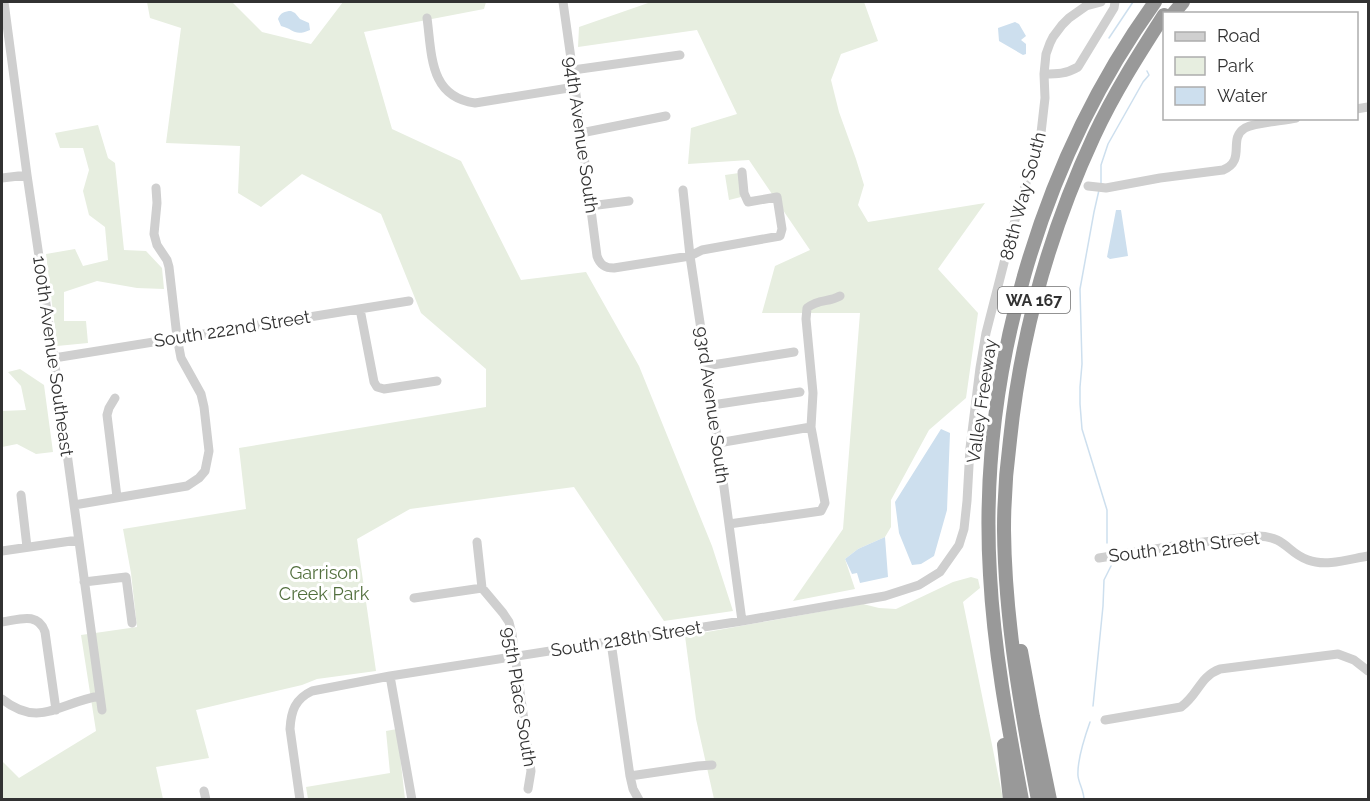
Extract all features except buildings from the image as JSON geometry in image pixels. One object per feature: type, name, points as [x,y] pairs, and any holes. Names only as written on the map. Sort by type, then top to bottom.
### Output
[{"type":"highway","points":[[1092,105],[1104,69],[1144,2]]},
{"type":"highway","name":"Valley Freeway","points":[[1022,800],[999,671],[991,594],[988,527],[990,477],[1001,378],[1030,255],[1067,158],[1120,54],[1155,2]]},
{"type":"highway","name":"Valley Freeway","points":[[1038,800],[1014,661],[1006,569],[1004,529],[1006,473],[1013,403],[1034,299],[1054,232],[1095,134],[1119,88],[1163,17]]},
{"type":"highway","points":[[1141,51],[1163,25]]},
{"type":"highway","points":[[1006,569],[1050,800]]},
{"type":"highway","points":[[999,671],[1000,715],[1010,800]]},
{"type":"street","name":"100th Avenue Southeast","points":[[4,2],[6,56],[27,175],[54,358],[102,710]]},
{"type":"street","name":"94th Avenue South","points":[[562,2],[597,256],[600,262],[603,266],[614,268],[690,256]]},
{"type":"street","name":"88th Way South","points":[[949,562],[959,545],[964,529],[968,501],[970,448],[984,345],[1015,220],[1041,133],[1046,54],[1050,43],[1062,25],[1077,11],[1098,2]]},
{"type":"street","points":[[1044,74],[1060,75],[1078,67],[1114,8],[1115,2]]},
{"type":"street","points":[[427,18],[436,75],[440,83],[452,95],[475,103],[575,87]]},
{"type":"street","points":[[573,70],[680,55]]},
{"type":"street","points":[[581,133],[666,116]]},
{"type":"street","points":[[1097,187],[1229,168],[1234,162],[1237,138],[1240,133],[1254,125],[1284,120]]},
{"type":"street","points":[[690,256],[702,250],[780,236],[782,229],[777,197],[748,202],[744,193],[742,172]]},
{"type":"street","points":[[2,178],[27,175]]},
{"type":"street","points":[[74,504],[187,486],[205,471],[209,451],[204,407],[201,394],[183,362],[177,337],[170,267],[157,245],[154,234],[156,188]]},
{"type":"street","name":"93rd Avenue South","points":[[683,190],[690,256],[742,621]]},
{"type":"street","points":[[591,206],[629,201]]},
{"type":"street","points":[[729,524],[820,511],[825,503],[811,427],[813,393],[806,319],[807,308],[814,303],[829,301],[840,296]]},
{"type":"street","name":"South 222nd Street","points":[[54,358],[409,301]]},
{"type":"street","points":[[360,309],[374,382],[377,387],[384,389],[437,381]]},
{"type":"street","points":[[706,366],[794,352]]},
{"type":"street","points":[[712,405],[800,392]]},
{"type":"street","points":[[115,398],[107,415],[117,497]]},
{"type":"street","points":[[718,443],[811,427]]},
{"type":"street","points":[[21,495],[27,547]]},
{"type":"street","name":"South 218th Street","points":[[1099,558],[1258,536],[1270,536],[1280,540],[1308,561],[1329,562],[1368,556]]},
{"type":"street","points":[[2,551],[78,540]]},
{"type":"street","points":[[414,598],[482,588],[477,542]]},
{"type":"street","name":"South 218th Street","points":[[300,800],[290,721],[297,701],[312,691],[390,676],[742,621],[885,596],[930,580],[949,562]]},
{"type":"street","points":[[84,582],[126,577],[132,623]]},
{"type":"street","name":"95th Place South","points":[[482,588],[509,622],[512,634],[531,771],[528,789]]},
{"type":"street","points":[[2,622],[30,618],[36,619],[43,626],[56,710]]},
{"type":"street","points":[[611,642],[630,776],[639,800]]},
{"type":"street","points":[[1104,720],[1181,707],[1190,700],[1204,679],[1220,669],[1338,654],[1354,660],[1368,671]]},
{"type":"street","points":[[390,676],[412,800]]},
{"type":"street","points":[[2,699],[16,709],[44,713],[85,698],[100,696]]},
{"type":"street","points":[[630,776],[712,765]]},
{"type":"green space","name":"Garrison Creek Park","points":[[147,2],[232,2],[262,32],[311,44],[343,2],[486,2],[484,9],[364,32],[392,129],[461,161],[521,280],[586,272],[639,366],[712,546],[733,611],[664,621],[574,487],[410,509],[357,539],[376,671],[317,679],[302,685],[196,710],[209,758],[156,767],[163,799],[2,799],[2,761],[19,778],[96,731],[81,635],[137,627],[123,529],[246,509],[239,448],[486,407],[486,369],[421,313],[381,214],[302,174],[261,207],[238,193],[240,146],[166,143],[181,28],[150,18]]},
{"type":"green space","points":[[651,2],[864,2],[878,41],[841,54],[831,80],[839,112],[864,185],[858,205],[868,222],[985,203],[938,269],[978,313],[966,398],[929,430],[891,500],[891,527],[885,537],[858,549],[845,559],[855,589],[793,601],[843,529],[860,313],[762,313],[775,266],[810,250],[749,160],[688,164],[691,128],[737,114],[697,30],[578,47],[579,27]]},
{"type":"green space","points":[[98,125],[108,158],[115,163],[124,250],[146,251],[162,268],[164,289],[137,288],[97,281],[64,292],[64,321],[86,321],[88,343],[57,346],[46,254],[75,249],[83,266],[108,260],[105,227],[89,215],[83,191],[89,170],[83,148],[60,148],[55,133]]},
{"type":"green space","points":[[739,173],[741,197],[729,200],[725,175]]},
{"type":"green space","points":[[20,369],[44,385],[53,452],[36,454],[17,444],[2,447],[2,411],[26,410],[21,386],[8,372]]},
{"type":"green space","points":[[971,577],[978,579],[980,588],[963,602],[1003,799],[714,799],[696,719],[685,636],[863,604],[896,609],[953,582]]},
{"type":"green space","points":[[397,729],[405,799],[308,799],[306,787],[390,773],[386,731]]},
{"type":"water","points":[[291,11],[309,23],[310,30],[297,33],[281,26],[279,17]]},
{"type":"water","points":[[1015,22],[1019,24],[1026,36],[1021,40],[1026,44],[1026,54],[1023,55],[999,41],[998,28]]},
{"type":"water","points":[[1116,210],[1121,210],[1128,256],[1110,259],[1107,257]]},
{"type":"water","points":[[941,429],[950,433],[947,510],[934,556],[921,564],[912,565],[899,533],[895,502]]},
{"type":"water","points":[[885,537],[888,577],[860,583],[857,573],[852,574],[845,559],[858,549]]},
{"type":"waterway","points":[[1109,38],[1133,2]]},
{"type":"waterway","points":[[1101,183],[1101,165],[1108,144],[1149,75],[1147,71]]},
{"type":"waterway","points":[[1099,190],[1080,289],[1082,364],[1080,404],[1082,429],[1107,510],[1107,543]]},
{"type":"waterway","points":[[1093,706],[1104,580],[1111,566]]},
{"type":"waterway","points":[[1084,800],[1078,770],[1090,722]]}]
